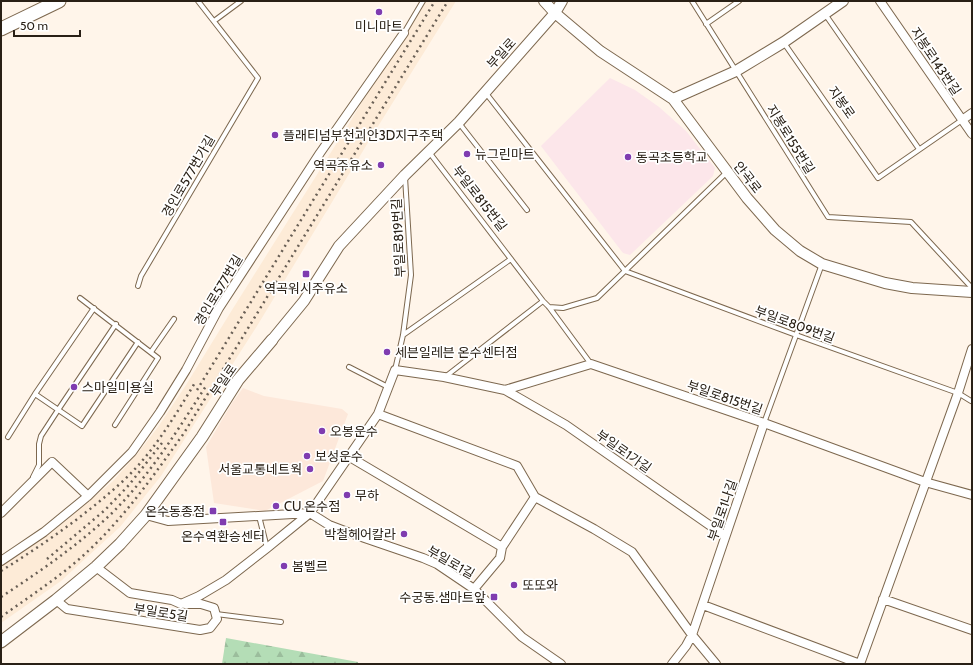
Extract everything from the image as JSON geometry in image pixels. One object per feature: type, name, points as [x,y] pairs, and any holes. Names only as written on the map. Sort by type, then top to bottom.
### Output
[{"type":"main road","points":[[1,28],[59,1]]},
{"type":"main road","name":"부일로","points":[[1,642],[56,600],[96,567],[120,544],[146,515],[202,437],[238,380],[272,340]]},
{"type":"street","name":"안곡로","points":[[544,1],[555,13],[600,51],[673,99],[747,198],[775,230],[800,251],[822,264],[885,283],[912,288],[972,292]]},
{"type":"street","name":"부일로","points":[[272,340],[304,301],[340,246],[404,175],[459,122],[555,13],[562,1]]},
{"type":"street","points":[[673,99],[736,71],[784,42],[843,1]]},
{"type":"street","name":"지봉로143번길","points":[[880,1],[972,134]]},
{"type":"street","name":"경인로577번길","points":[[1,561],[44,532],[88,496],[132,452],[160,412],[186,370],[219,308],[320,153],[404,33]]},
{"type":"street","points":[[962,120],[972,113]]},
{"type":"street","points":[[702,605],[860,664],[958,393],[972,349]]},
{"type":"street","name":"부일로1가길","points":[[505,390],[591,364]]},
{"type":"street","name":"부일로815번길","points":[[591,364],[764,422],[925,482],[972,495]]},
{"type":"street","points":[[96,567],[130,593],[172,600],[181,604],[199,596],[226,580],[310,513],[378,414],[395,370]]},
{"type":"street","name":"부일로1가길","points":[[395,370],[444,377],[505,390],[566,424],[725,536]]},
{"type":"street","points":[[378,414],[517,466],[535,497],[589,526],[632,552],[692,635],[716,664]]},
{"type":"street","name":"부일로1나길","points":[[672,664],[686,646],[692,635],[764,422]]},
{"type":"street","points":[[348,456],[502,548]]},
{"type":"street","points":[[1,513],[52,462],[88,496]]},
{"type":"street","points":[[474,589],[500,558],[502,548],[535,497]]},
{"type":"street","points":[[146,515],[168,521],[310,513]]},
{"type":"street","name":"부일로1길","points":[[310,513],[329,524],[350,533],[423,558],[442,568],[474,589],[522,636],[561,664]]},
{"type":"street","points":[[884,599],[972,630]]},
{"type":"street","name":"부일로5길","points":[[56,600],[67,609],[200,630],[210,628],[217,620],[214,608],[201,604],[181,604]]},
{"type":"lane","points":[[198,1],[214,21],[241,1]]},
{"type":"lane","name":"경인로577번길","points":[[404,33],[423,1]]},
{"type":"lane","name":"지봉로155번길","points":[[692,1],[828,217],[911,222],[972,288]]},
{"type":"lane","points":[[706,24],[739,1]]},
{"type":"lane","points":[[825,14],[920,149],[962,120]]},
{"type":"lane","name":"경인로577번가길","points":[[138,286],[141,276],[258,78],[214,21]]},
{"type":"lane","name":"지봉로","points":[[784,42],[878,178],[920,149]]},
{"type":"lane","points":[[485,91],[625,271]]},
{"type":"lane","points":[[459,122],[527,210]]},
{"type":"lane","name":"부일로815번길","points":[[429,151],[543,301],[550,307],[591,364]]},
{"type":"lane","points":[[550,307],[563,308],[597,298],[727,172]]},
{"type":"lane","name":"부일로819번길","points":[[395,370],[403,335],[411,275],[404,175]]},
{"type":"lane","points":[[403,335],[512,259]]},
{"type":"lane","points":[[764,422],[822,264]]},
{"type":"lane","name":"부일로809번길","points":[[625,271],[796,335],[958,393],[971,401]]},
{"type":"lane","points":[[80,298],[116,324],[158,358],[115,425]]},
{"type":"lane","points":[[444,377],[543,301]]},
{"type":"lane","points":[[8,437],[35,394],[94,308]]},
{"type":"lane","points":[[151,352],[174,319]]},
{"type":"lane","points":[[1,508],[34,476],[39,465],[39,444],[42,436],[116,324]]},
{"type":"lane","points":[[35,394],[82,426],[138,342]]},
{"type":"lane","points":[[349,367],[388,388]]},
{"type":"lane","points":[[258,516],[267,548]]},
{"type":"lane","points":[[216,614],[281,622]]},
{"type":"shaded area","points":[[422,1],[456,1],[257,326],[161,476],[120,527],[61,581],[1,623],[1,565],[57,528],[112,482],[138,453],[158,427],[186,385],[350,122]]},
{"type":"shaded area","name":"동곡초등학교","points":[[610,78],[635,90],[659,107],[686,131],[715,168],[713,176],[630,255],[623,253],[541,146]]},
{"type":"shaded area","points":[[243,388],[264,396],[342,409],[348,414],[323,481],[265,511],[214,503],[206,447],[232,403]]},
{"type":"green space","points":[[226,638],[358,662],[358,664],[222,664]]},
{"type":"railway","points":[[197,390],[435,1]]},
{"type":"railway","points":[[1,617],[76,562],[100,540],[126,511],[161,465],[184,433],[448,1]]},
{"type":"railway","points":[[1,571],[64,529],[109,494],[123,481],[154,446],[172,421],[196,381]]},
{"type":"railway","points":[[1,597],[57,558],[110,515],[150,469],[206,386]]},
{"type":"railway","points":[[47,559],[105,510],[129,485],[162,443]]},
{"type":"place","name":"미니마트","points":[[379,12]]},
{"type":"place","name":"플래티넘부천괴안3D지구주택","points":[[275,135]]},
{"type":"place","name":"뉴그린마트","points":[[467,154]]},
{"type":"place","name":"동곡초등학교","points":[[628,157]]},
{"type":"place","name":"역곡주유소","points":[[381,165]]},
{"type":"place","name":"역곡워시주유소","points":[[306,274]]},
{"type":"place","name":"세븐일레븐 온수센터점","points":[[387,352]]},
{"type":"place","name":"스마일미용실","points":[[74,387]]},
{"type":"place","name":"오봉운수","points":[[322,431]]},
{"type":"place","name":"보성운수","points":[[307,456]]},
{"type":"place","name":"서울교통네트웍","points":[[310,469]]},
{"type":"place","name":"무하","points":[[347,495]]},
{"type":"place","name":"CU 온수점","points":[[276,506]]},
{"type":"place","name":"온수동종점","points":[[213,511]]},
{"type":"place","name":"온수역환승센터","points":[[223,522]]},
{"type":"place","name":"박철헤어칼라","points":[[404,534]]},
{"type":"place","name":"봄벨르","points":[[284,566]]},
{"type":"place","name":"또또와","points":[[514,585]]},
{"type":"place","name":"수궁동.샘마트앞","points":[[494,597]]}]
